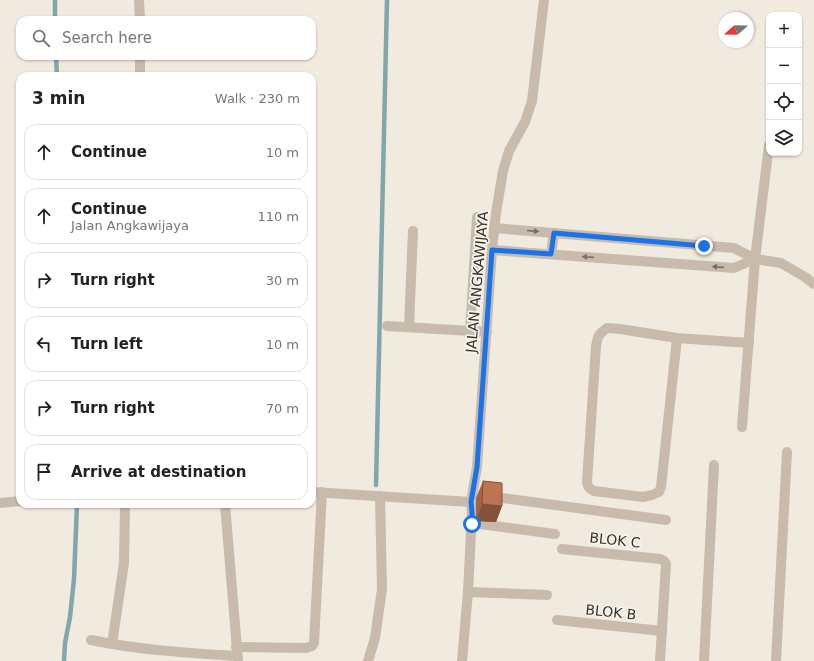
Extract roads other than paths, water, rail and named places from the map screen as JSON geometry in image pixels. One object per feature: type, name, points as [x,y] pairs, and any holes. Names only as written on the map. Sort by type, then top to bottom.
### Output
[{"type":"street","points":[[140,0],[140,16]]},
{"type":"street","name":"JALAN ANGKAWIJAYA","points":[[462,661],[468,592],[472,498],[477,467],[494,228],[502,178],[509,151],[525,122],[532,101],[544,0]]},
{"type":"street","points":[[140,60],[140,72]]},
{"type":"street","points":[[742,427],[754,259],[768,156]]},
{"type":"street","points":[[470,331],[477,217]]},
{"type":"street","points":[[494,228],[734,248],[754,259],[780,264],[805,277],[814,284]]},
{"type":"street","points":[[409,327],[412,231]]},
{"type":"street","points":[[551,254],[554,233]]},
{"type":"street","points":[[492,250],[734,268],[754,259]]},
{"type":"street","points":[[387,326],[486,332]]},
{"type":"street","points":[[677,338],[661,487],[658,492],[643,497],[594,491],[590,489],[587,482],[596,346],[598,337],[603,330],[607,328],[620,329],[677,338],[749,343]]},
{"type":"street","points":[[776,661],[787,452]]},
{"type":"street","points":[[704,661],[714,465]]},
{"type":"street","points":[[91,640],[174,652],[237,655],[306,648],[312,646],[314,643],[317,492],[380,496],[472,498],[666,520]]},
{"type":"street","points":[[368,661],[375,638],[382,589],[380,496]]},
{"type":"street","points":[[0,503],[16,501]]},
{"type":"street","points":[[112,644],[124,563],[125,508]]},
{"type":"street","points":[[225,508],[237,655]]},
{"type":"street","points":[[472,524],[555,534]]},
{"type":"street","name":"BLOK C","points":[[562,549],[660,559],[664,561],[666,564],[662,631]]},
{"type":"street","points":[[468,592],[547,595]]},
{"type":"street","name":"BLOK B","points":[[557,620],[662,631]]},
{"type":"street","points":[[660,661],[662,631]]},
{"type":"waterway","points":[[55,0],[55,16]]},
{"type":"waterway","points":[[376,485],[387,0]]},
{"type":"waterway","points":[[56,60],[57,72]]},
{"type":"waterway","points":[[64,661],[74,579],[77,508]]}]
